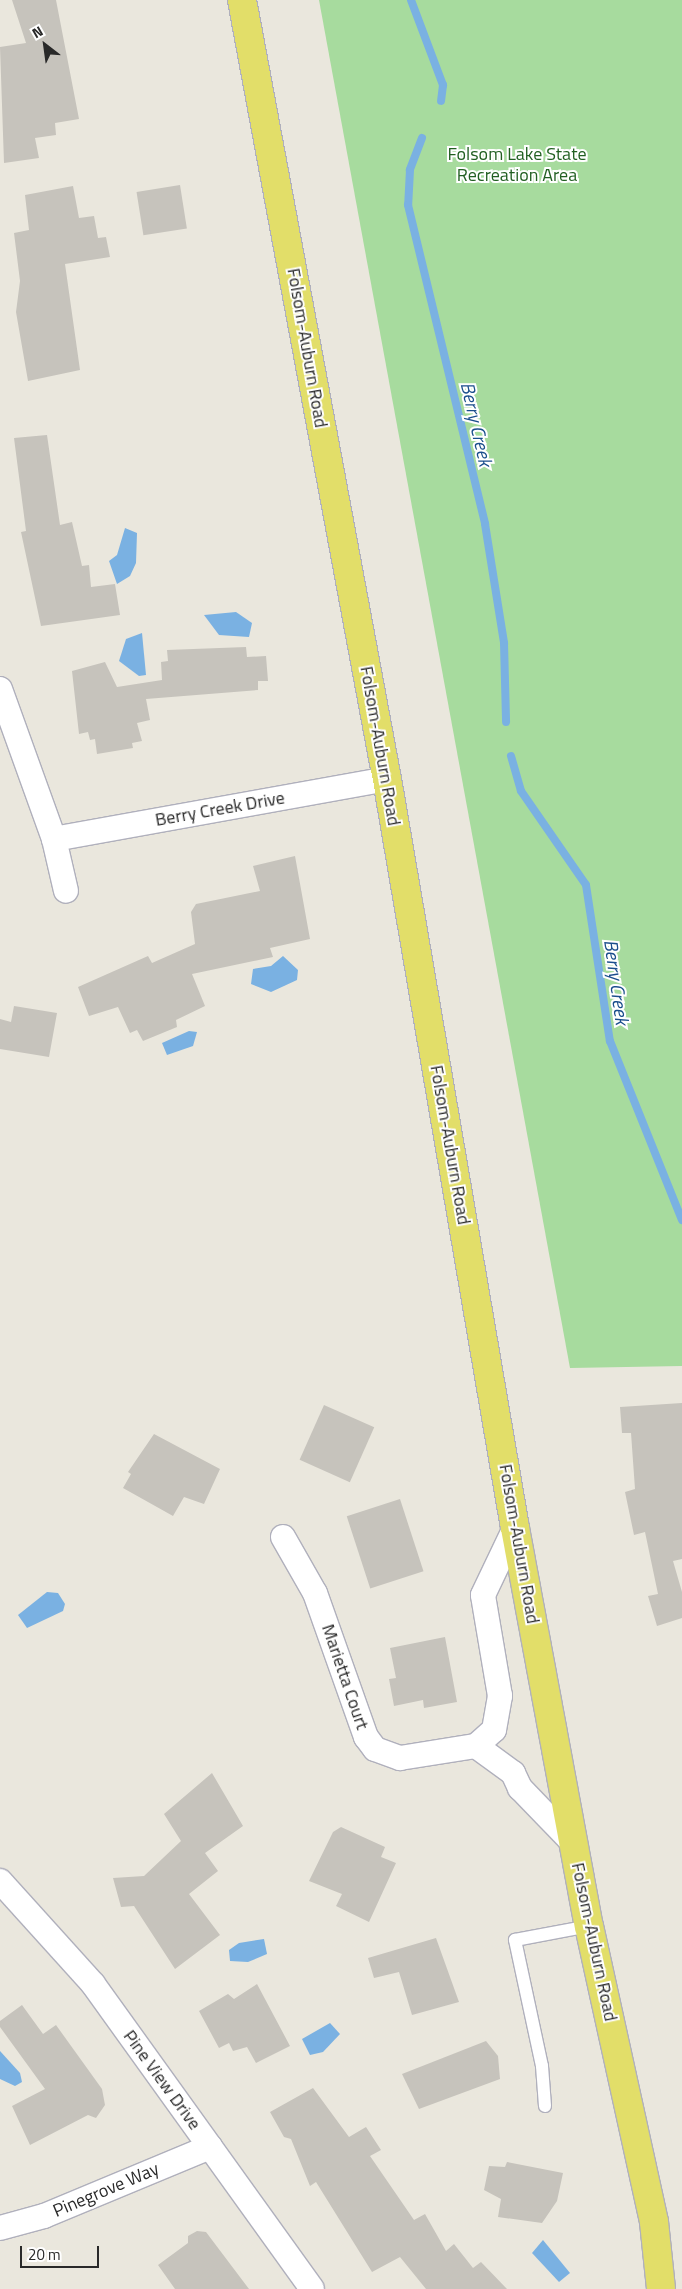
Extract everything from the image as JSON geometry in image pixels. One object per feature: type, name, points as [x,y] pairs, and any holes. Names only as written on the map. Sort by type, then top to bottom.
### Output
[{"type":"main road","name":"Folsom-Auburn Road","points":[[242,0],[387,779],[515,1528],[589,1926],[633,2116],[654,2222],[661,2289]]},
{"type":"street","points":[[0,689],[54,840],[66,891]]},
{"type":"street","name":"Berry Creek Drive","points":[[54,840],[387,779]]},
{"type":"street","points":[[515,1528],[483,1595],[499,1717],[494,1730],[476,1746],[513,1773],[520,1788],[574,1844]]},
{"type":"street","name":"Marietta Court","points":[[283,1537],[315,1593],[366,1737],[374,1749],[400,1758],[476,1746]]},
{"type":"street","name":"Pine View Drive","points":[[0,1881],[93,1984],[312,2289]]},
{"type":"street","name":"Pinegrove Way","points":[[0,2228],[44,2216],[210,2147]]},
{"type":"lane","points":[[545,2106],[542,2066],[515,1940],[589,1926]]},
{"type":"green space","name":"Folsom Lake State Recreation Area","points":[[319,0],[682,0],[682,1366],[570,1368]]},
{"type":"water","points":[[125,528],[137,533],[136,563],[130,576],[117,584],[109,561],[117,555]]},
{"type":"water","points":[[236,612],[252,623],[249,637],[219,635],[204,615]]},
{"type":"water","points":[[142,633],[146,675],[139,676],[119,661],[126,639]]},
{"type":"water","points":[[283,956],[298,970],[297,980],[271,992],[251,984],[253,969],[271,966]]},
{"type":"water","points":[[189,1031],[197,1032],[193,1046],[167,1055],[162,1043]]},
{"type":"water","points":[[47,1592],[58,1593],[65,1604],[63,1611],[27,1628],[18,1615]]},
{"type":"water","points":[[264,1939],[267,1954],[248,1962],[230,1961],[229,1950],[239,1943]]},
{"type":"water","points":[[330,2023],[340,2034],[323,2052],[310,2055],[302,2039]]},
{"type":"water","points":[[0,2051],[20,2073],[22,2082],[15,2086],[0,2079]]},
{"type":"water","points":[[543,2240],[570,2273],[559,2282],[532,2253]]},
{"type":"building","points":[[12,0],[56,0],[79,119],[55,123],[56,135],[35,138],[39,158],[4,163],[0,47],[26,43]]},
{"type":"building","points":[[180,185],[187,228],[143,235],[137,192]]},
{"type":"building","points":[[73,186],[79,218],[94,216],[98,238],[106,237],[110,257],[65,264],[80,370],[28,381],[16,312],[20,281],[14,233],[29,230],[25,195]]},
{"type":"building","points":[[47,435],[60,525],[72,522],[82,566],[89,565],[91,587],[115,584],[120,615],[41,626],[21,532],[26,531],[14,438]]},
{"type":"building","points":[[246,647],[247,657],[266,656],[268,681],[258,681],[258,690],[146,699],[150,720],[137,723],[142,741],[132,743],[133,748],[97,754],[95,739],[90,740],[88,732],[79,734],[72,671],[105,662],[117,687],[162,680],[161,662],[168,661],[167,650]]},
{"type":"building","points":[[295,856],[310,939],[270,948],[273,957],[192,974],[205,1006],[176,1020],[177,1027],[143,1041],[137,1030],[130,1033],[118,1007],[89,1016],[78,987],[148,956],[152,963],[195,944],[191,912],[196,904],[260,891],[253,866]]},
{"type":"building","points":[[14,1006],[57,1013],[49,1057],[0,1049],[0,1019],[11,1022]]},
{"type":"building","points":[[682,1403],[682,1559],[673,1561],[682,1592],[682,1618],[657,1626],[648,1596],[658,1594],[645,1532],[634,1535],[625,1492],[635,1489],[631,1433],[622,1433],[620,1407]]},
{"type":"building","points":[[324,1405],[374,1427],[350,1482],[300,1460]]},
{"type":"building","points":[[154,1434],[220,1469],[204,1504],[184,1497],[173,1516],[123,1488],[131,1474],[128,1472]]},
{"type":"building","points":[[400,1499],[423,1571],[370,1589],[347,1516]]},
{"type":"building","points":[[445,1637],[457,1702],[424,1708],[423,1700],[394,1706],[389,1679],[396,1678],[390,1648]]},
{"type":"building","points":[[212,1773],[243,1826],[205,1853],[218,1871],[189,1894],[220,1935],[175,1969],[134,1906],[121,1907],[113,1878],[144,1876],[181,1841],[164,1814]]},
{"type":"building","points":[[341,1827],[385,1847],[381,1857],[396,1863],[369,1922],[336,1906],[342,1894],[309,1881],[333,1832]]},
{"type":"building","points":[[436,1938],[459,2002],[412,2015],[399,1972],[374,1978],[368,1958]]},
{"type":"building","points":[[257,1984],[290,2046],[256,2063],[247,2047],[233,2051],[229,2043],[219,2048],[199,2011],[228,1994],[234,1999]]},
{"type":"building","points":[[22,2005],[43,2034],[56,2025],[102,2089],[105,2105],[96,2118],[88,2115],[30,2145],[12,2106],[45,2089],[0,2027],[0,2021]]},
{"type":"building","points":[[486,2041],[498,2056],[500,2079],[419,2109],[402,2074]]},
{"type":"building","points":[[313,2088],[349,2137],[366,2127],[381,2150],[370,2156],[414,2220],[425,2214],[446,2251],[454,2244],[473,2268],[481,2262],[507,2289],[426,2289],[400,2257],[372,2272],[316,2182],[310,2186],[291,2139],[284,2137],[270,2112]]},
{"type":"building","points":[[507,2162],[563,2173],[557,2201],[542,2223],[498,2217],[501,2199],[484,2190],[489,2166],[505,2167]]},
{"type":"building","points":[[197,2231],[206,2232],[249,2289],[175,2289],[158,2265],[188,2243],[188,2236]]},
{"type":"waterway","points":[[411,0],[443,85],[441,101]]},
{"type":"waterway","name":"Berry Creek","points":[[422,138],[410,170],[408,205],[485,524],[504,643],[506,722]]},
{"type":"waterway","name":"Berry Creek","points":[[511,756],[521,791],[586,885],[610,1041],[682,1220]]}]
